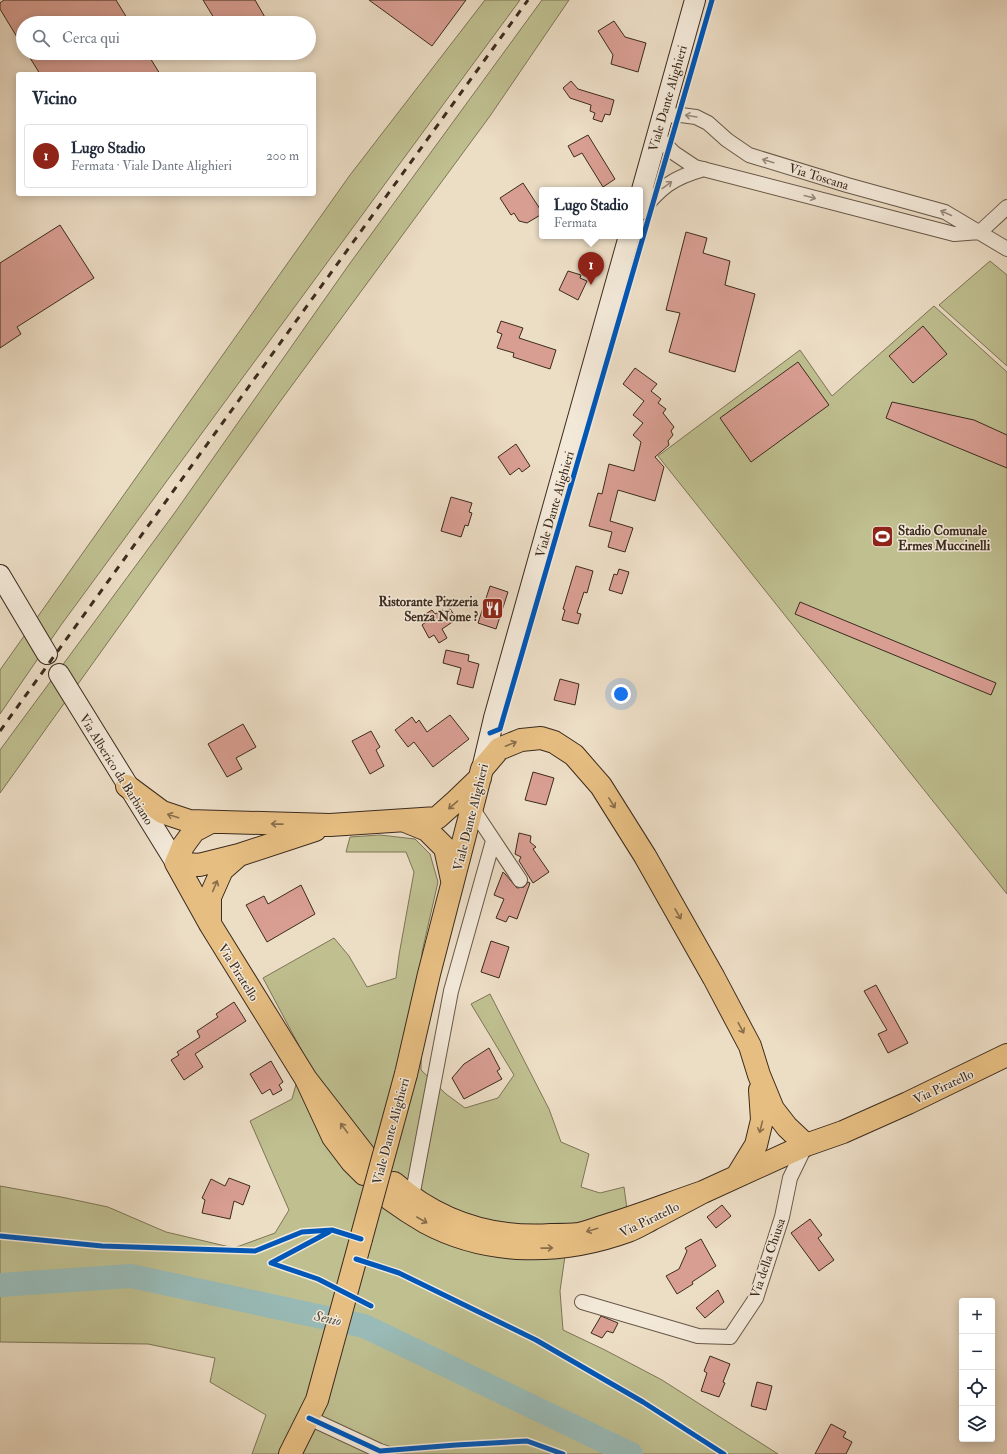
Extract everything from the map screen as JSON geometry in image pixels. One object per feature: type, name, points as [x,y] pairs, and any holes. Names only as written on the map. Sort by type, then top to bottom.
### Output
[{"type":"main road","points":[[127,786],[162,812],[189,821],[330,825],[437,818],[456,802],[481,773],[498,749],[521,740],[541,738],[554,742],[574,755],[601,786],[649,863],[714,978],[750,1046],[759,1075],[773,1109],[787,1127],[806,1145]]},
{"type":"main road","name":"Viale Dante Alighieri","points":[[290,1454],[313,1409],[406,1074],[429,974],[481,773]]},
{"type":"main road","points":[[404,821],[427,830],[445,848],[453,884]]},
{"type":"main road","points":[[211,822],[194,831],[183,846],[176,863],[199,865],[239,855],[330,825]]},
{"type":"main road","points":[[210,924],[210,898],[222,870],[239,855]]},
{"type":"main road","name":"Via Piratello","points":[[176,863],[210,924],[306,1079],[366,1167]]},
{"type":"main road","name":"Via Piratello","points":[[703,1192],[578,1234],[538,1236],[508,1235],[475,1228],[450,1219],[427,1208],[412,1197],[392,1191],[426,1222],[482,1244],[522,1249],[553,1248],[589,1243],[629,1231],[737,1176],[806,1145],[843,1132],[908,1103],[1007,1055]]},
{"type":"main road","points":[[737,1176],[756,1145],[762,1120],[759,1075]]},
{"type":"street","name":"Viale Dante Alighieri","points":[[643,187],[695,0]]},
{"type":"street","name":"Via Toscana","points":[[662,116],[681,115],[696,117],[708,123],[727,140],[749,155],[847,185],[945,212],[1007,249]]},
{"type":"street","name":"Via Toscana","points":[[657,136],[674,154],[695,167],[954,234],[980,232]]},
{"type":"street","points":[[643,209],[656,194],[672,181],[687,174],[704,169]]},
{"type":"street","points":[[980,232],[1007,207]]},
{"type":"street","name":"Viale Dante Alighieri","points":[[481,773],[494,718],[628,239]]},
{"type":"street","points":[[0,575],[47,654]]},
{"type":"street","name":"Via Alberico da Barbiano","points":[[59,674],[176,863]]},
{"type":"street","points":[[472,808],[520,880]]},
{"type":"street","points":[[412,1197],[451,991],[493,841]]},
{"type":"street","name":"Via della Chiusa","points":[[582,1302],[698,1336],[730,1337],[756,1298],[782,1217],[790,1178],[806,1145]]},
{"type":"street","points":[[313,1409],[380,1451],[389,1454]]},
{"type":"green space","points":[[485,0],[520,0],[61,625],[0,714],[0,670],[350,175]]},
{"type":"green space","points":[[542,0],[569,0],[490,116],[279,403],[0,793],[0,750],[176,511],[348,266]]},
{"type":"green space","points":[[990,261],[1007,275],[1007,366],[939,305]]},
{"type":"green space","points":[[934,306],[1007,372],[1007,894],[658,456],[800,350],[832,396]]},
{"type":"green space","points":[[380,835],[415,839],[430,854],[438,882],[422,952],[421,1070],[446,1094],[465,1108],[498,1098],[514,1075],[471,1004],[490,994],[549,1109],[561,1142],[589,1154],[581,1187],[600,1193],[624,1187],[627,1209],[565,1256],[560,1291],[563,1330],[662,1380],[778,1454],[252,1454],[266,1415],[210,1382],[215,1358],[148,1344],[0,1342],[0,1186],[108,1207],[166,1232],[234,1248],[275,1233],[289,1210],[250,1121],[292,1099],[304,1055],[263,978],[334,938],[349,956],[367,987],[396,978],[414,872],[406,852],[346,852],[350,837]]},
{"type":"building","points":[[4,0],[116,0],[126,16],[16,16],[16,35],[0,9],[0,3]]},
{"type":"building","points":[[203,0],[255,0],[264,16],[213,16]]},
{"type":"building","points":[[369,0],[466,0],[432,46]]},
{"type":"building","points":[[614,21],[625,37],[646,43],[638,72],[611,64],[613,55],[598,31]]},
{"type":"building","points":[[31,60],[151,60],[159,72],[39,72]]},
{"type":"building","points":[[571,81],[578,89],[614,100],[610,115],[605,114],[602,122],[593,119],[595,113],[590,111],[591,105],[570,98],[563,88]]},
{"type":"building","points":[[588,135],[615,179],[603,187],[582,153],[574,157],[568,146]]},
{"type":"building","points":[[523,183],[539,207],[539,216],[527,223],[519,221],[514,213],[511,215],[500,198]]},
{"type":"building","points":[[60,225],[94,278],[17,327],[21,334],[0,348],[0,263]]},
{"type":"building","points":[[686,232],[707,238],[703,253],[730,261],[725,285],[755,294],[735,372],[669,352],[680,313],[666,310]]},
{"type":"building","points":[[568,271],[581,275],[580,278],[587,281],[578,300],[559,290]]},
{"type":"building","points":[[501,321],[523,328],[519,338],[556,350],[550,369],[513,357],[514,353],[497,348],[502,334],[497,332]]},
{"type":"building","points":[[923,326],[947,354],[913,383],[889,356]]},
{"type":"building","points":[[798,362],[829,405],[751,462],[720,418]]},
{"type":"building","points":[[635,368],[657,384],[651,391],[661,399],[658,403],[666,409],[663,413],[674,427],[671,431],[673,435],[668,441],[669,445],[655,457],[664,467],[655,501],[618,490],[610,521],[633,528],[625,552],[608,547],[612,532],[589,526],[598,493],[602,494],[609,464],[634,471],[641,442],[633,435],[643,423],[633,415],[644,401],[623,384]]},
{"type":"building","points":[[892,402],[974,420],[1007,435],[1007,468],[886,418]]},
{"type":"building","points":[[516,444],[530,466],[522,472],[519,468],[510,475],[498,457]]},
{"type":"building","points":[[451,497],[472,503],[469,512],[472,513],[468,526],[465,525],[461,537],[441,531]]},
{"type":"building","points":[[576,566],[593,571],[587,593],[584,592],[577,613],[581,614],[578,624],[562,620],[565,610],[563,609]]},
{"type":"building","points":[[619,569],[629,572],[622,594],[609,590],[614,574],[617,575]]},
{"type":"building","name":"Ristorante Pizzeria Senza Nome ?","points":[[490,586],[508,592],[496,629],[478,623]]},
{"type":"building","points":[[800,602],[996,683],[991,695],[795,614]]},
{"type":"building","points":[[450,609],[457,619],[442,629],[447,638],[439,643],[434,635],[429,638],[422,625],[427,621],[424,615],[432,610],[435,614],[443,610],[444,613]]},
{"type":"building","points":[[446,650],[469,655],[468,661],[479,664],[473,688],[457,684],[461,668],[443,663]]},
{"type":"building","points":[[560,679],[579,684],[575,705],[554,700]]},
{"type":"building","points":[[450,715],[469,739],[433,767],[414,742],[408,747],[395,730],[412,717],[416,723],[419,720],[427,732]]},
{"type":"building","points":[[243,724],[256,747],[236,758],[242,769],[227,777],[208,744]]},
{"type":"building","points":[[371,731],[380,747],[376,750],[384,766],[370,774],[352,741]]},
{"type":"building","points":[[533,772],[554,778],[546,805],[525,800]]},
{"type":"building","points":[[519,833],[531,836],[530,842],[536,847],[533,849],[549,872],[533,883],[519,861],[521,857],[515,854]]},
{"type":"building","points":[[503,872],[517,888],[524,887],[528,882],[530,883],[517,919],[509,916],[506,922],[496,918],[504,899],[494,895]]},
{"type":"building","points":[[301,885],[315,914],[267,942],[246,905],[264,896],[268,904]]},
{"type":"building","points":[[491,941],[509,947],[499,978],[481,972]]},
{"type":"building","points":[[876,985],[908,1043],[888,1053],[878,1034],[887,1030],[864,991]]},
{"type":"building","points":[[234,1002],[246,1021],[195,1054],[203,1067],[184,1080],[171,1060],[179,1055],[177,1052],[200,1037],[197,1031],[218,1017],[216,1014]]},
{"type":"building","points":[[489,1048],[500,1069],[497,1071],[502,1079],[464,1099],[452,1078],[464,1064]]},
{"type":"building","points":[[271,1061],[283,1082],[279,1085],[282,1090],[273,1095],[270,1089],[262,1094],[250,1074]]},
{"type":"building","points":[[229,1178],[250,1186],[243,1205],[234,1201],[230,1219],[202,1213],[205,1200],[202,1198],[211,1179],[225,1186]]},
{"type":"building","points":[[722,1205],[731,1216],[716,1228],[707,1217]]},
{"type":"building","points":[[810,1219],[822,1235],[818,1238],[834,1260],[819,1271],[791,1233]]},
{"type":"building","points":[[701,1239],[716,1266],[692,1282],[693,1284],[677,1294],[666,1276],[679,1269],[687,1251],[685,1248]]},
{"type":"building","points":[[718,1290],[724,1302],[705,1318],[696,1308]]},
{"type":"building","points":[[601,1316],[618,1323],[613,1333],[607,1331],[602,1338],[591,1333]]},
{"type":"building","points":[[710,1356],[730,1364],[723,1382],[725,1383],[719,1397],[701,1391],[707,1373],[704,1371]]},
{"type":"building","points":[[757,1382],[772,1386],[766,1410],[751,1406]]},
{"type":"building","points":[[831,1424],[846,1432],[843,1437],[852,1442],[846,1454],[815,1454]]},
{"type":"waterway","name":"Senio","points":[[0,1285],[131,1276],[364,1326],[631,1454]]},
{"type":"railway","points":[[0,731],[528,0]]},
{"type":"cycle path","points":[[643,237],[712,0]]},
{"type":"cycle path","points":[[490,733],[500,729],[642,239]]},
{"type":"cycle path","points":[[0,1236],[102,1246],[255,1251],[302,1232],[332,1230],[361,1239]]},
{"type":"cycle path","points":[[329,1232],[271,1263],[318,1279],[371,1306]]},
{"type":"cycle path","points":[[356,1259],[399,1273],[536,1340],[643,1402],[724,1454]]},
{"type":"cycle path","points":[[309,1418],[380,1451],[527,1441],[563,1454]]},
{"type":"place","name":"Lugo Stadio","points":[[591,285]]},
{"type":"place","name":"Stadio Comunale Ermes Muccinelli","points":[[882,537]]},
{"type":"place","name":"Ristorante Pizzeria Senza Nome ?","points":[[493,608]]}]
